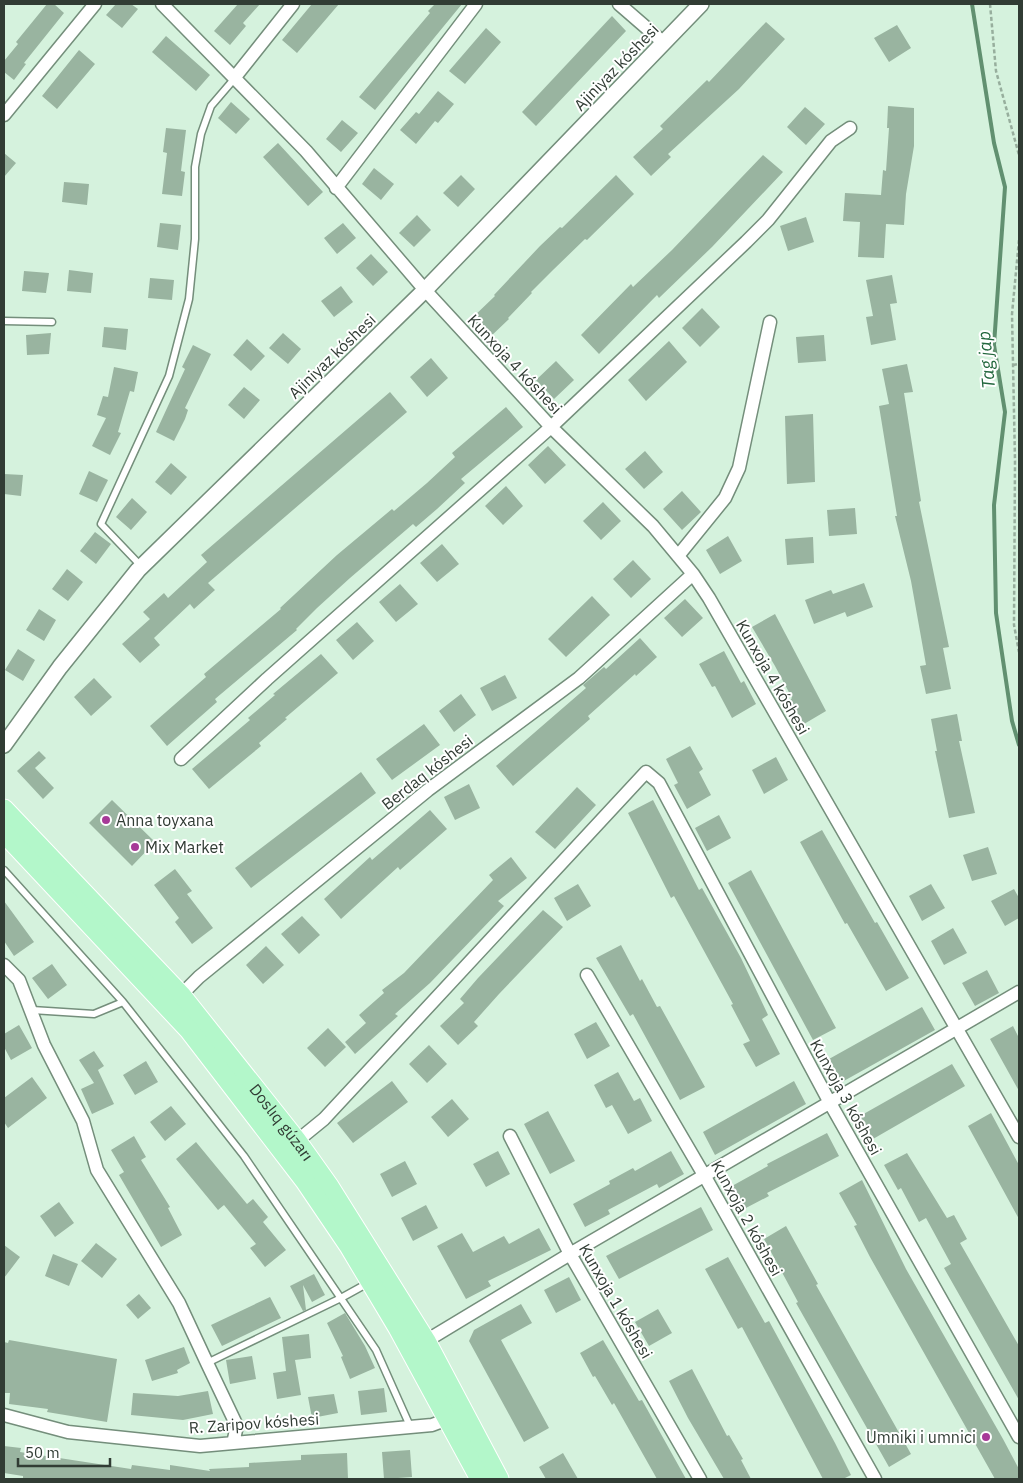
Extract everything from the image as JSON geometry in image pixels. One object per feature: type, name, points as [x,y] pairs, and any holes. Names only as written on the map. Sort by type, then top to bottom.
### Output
[{"type":"main road","name":"Doslıq gúzarı","points":[[4,809],[181,995],[297,1141],[354,1225],[426,1341],[499,1479]]},
{"type":"main road","name":"Doslıq gúzarı","points":[[4,833],[188,1030],[306,1181],[370,1282],[480,1479]]},
{"type":"street","points":[[4,116],[95,4]]},
{"type":"street","name":"Kunxoja 4 kóshesi","points":[[162,4],[306,151],[425,290],[552,427],[653,526],[693,574],[709,598],[1019,1136]]},
{"type":"street","points":[[235,77],[293,4]]},
{"type":"street","points":[[336,188],[476,4]]},
{"type":"street","points":[[619,4],[664,43]]},
{"type":"street","name":"Ajiniyaz kóshesi","points":[[4,745],[60,667],[142,566],[425,290],[700,4]]},
{"type":"street","points":[[181,759],[274,673],[552,427],[768,220],[831,141],[850,128]]},
{"type":"street","points":[[678,556],[725,498],[739,468],[770,322]]},
{"type":"street","name":"Berdaq kóshesi","points":[[181,995],[199,977],[428,790],[579,678],[693,574]]},
{"type":"street","name":"Kunxoja 3 kóshesi","points":[[297,1141],[324,1119],[646,772],[659,783],[830,1103],[1019,1437]]},
{"type":"street","points":[[4,965],[19,980],[44,1045],[83,1121],[97,1170],[178,1303],[208,1363],[236,1426],[233,1443]]},
{"type":"street","name":"Kunxoja 2 kóshesi","points":[[587,975],[704,1176],[875,1479]]},
{"type":"street","points":[[426,1341],[570,1254],[1019,992]]},
{"type":"street","name":"Kunxoja 1 kóshesi","points":[[510,1136],[570,1254],[700,1479]]},
{"type":"street","name":"R. Zaripov kóshesi","points":[[4,1415],[68,1432],[200,1446],[432,1425],[448,1419]]},
{"type":"lane","points":[[142,566],[101,524],[169,376],[189,298],[195,238],[195,167],[201,134],[211,106],[235,77]]},
{"type":"lane","points":[[4,321],[52,322]]},
{"type":"lane","points":[[4,870],[124,1002],[244,1156],[376,1350],[410,1426]]},
{"type":"lane","points":[[32,1010],[94,1014],[124,1002]]},
{"type":"lane","points":[[208,1363],[370,1282]]},
{"type":"path","points":[[990,4],[996,71],[1019,155]]},
{"type":"path","points":[[1019,240],[1012,314],[1014,365],[1014,625],[1019,652]]},
{"type":"path","points":[[1014,365],[1019,364]]},
{"type":"building","points":[[47,4],[54,4],[64,13],[24,63],[26,64],[14,80],[4,72],[4,61],[18,44],[16,42]]},
{"type":"building","points":[[116,4],[131,4],[138,9],[122,28],[106,15]]},
{"type":"building","points":[[238,4],[260,4],[243,23],[246,26],[230,45],[214,31]]},
{"type":"building","points":[[312,4],[339,4],[297,53],[282,40]]},
{"type":"building","points":[[435,4],[462,4],[375,110],[359,97],[430,13],[428,11]]},
{"type":"building","points":[[612,16],[626,31],[536,126],[522,112]]},
{"type":"building","points":[[766,22],[785,39],[739,89],[668,154],[671,157],[651,176],[633,157],[663,129],[660,126],[707,80],[709,82]]},
{"type":"building","points":[[897,25],[911,48],[889,62],[874,38]]},
{"type":"building","points":[[486,28],[501,42],[465,84],[449,71]]},
{"type":"building","points":[[166,36],[210,75],[196,91],[152,52]]},
{"type":"building","points":[[79,50],[95,64],[57,109],[42,96]]},
{"type":"building","points":[[438,91],[454,104],[438,123],[435,121],[416,144],[400,130],[416,112],[419,114]]},
{"type":"building","points":[[231,102],[250,119],[236,134],[218,118]]},
{"type":"building","points":[[888,106],[914,108],[914,146],[906,194],[904,225],[886,224],[884,258],[858,257],[860,222],[843,221],[845,193],[881,195],[883,170],[886,171],[889,128],[887,128]]},
{"type":"building","points":[[805,107],[825,124],[806,145],[787,127]]},
{"type":"building","points":[[342,120],[358,133],[341,152],[326,139]]},
{"type":"building","points":[[166,128],[186,130],[181,171],[185,172],[182,196],[162,194],[167,153],[163,152]]},
{"type":"building","points":[[278,143],[323,192],[308,206],[263,157]]},
{"type":"building","points":[[4,153],[16,163],[4,177]]},
{"type":"building","points":[[763,155],[783,172],[712,247],[659,298],[657,295],[599,354],[581,335],[631,284],[633,287],[672,250]]},
{"type":"building","points":[[374,168],[394,184],[381,200],[362,184]]},
{"type":"building","points":[[461,175],[475,189],[458,207],[443,193]]},
{"type":"building","points":[[616,175],[634,194],[553,270],[531,292],[509,319],[489,338],[471,319],[495,296],[540,246],[560,227],[562,228]]},
{"type":"building","points":[[64,182],[89,184],[87,205],[62,202]]},
{"type":"building","points":[[417,215],[431,230],[414,247],[399,233]]},
{"type":"building","points":[[806,217],[814,242],[788,251],[780,226]]},
{"type":"building","points":[[160,223],[181,225],[178,250],[157,247]]},
{"type":"building","points":[[343,223],[356,238],[337,254],[324,238]]},
{"type":"building","points":[[371,254],[388,272],[373,286],[356,268]]},
{"type":"building","points":[[69,270],[93,273],[91,293],[67,291]]},
{"type":"building","points":[[24,271],[49,273],[46,293],[22,291]]},
{"type":"building","points":[[892,275],[897,303],[890,304],[896,340],[871,345],[866,317],[873,316],[866,280]]},
{"type":"building","points":[[150,278],[174,280],[172,300],[148,298]]},
{"type":"building","points":[[341,286],[353,302],[334,317],[321,301]]},
{"type":"building","points":[[702,308],[720,327],[700,347],[682,328]]},
{"type":"building","points":[[104,327],[128,329],[126,350],[102,347]]},
{"type":"building","points":[[51,333],[49,354],[27,355],[26,335]]},
{"type":"building","points":[[283,333],[301,349],[288,364],[269,348]]},
{"type":"building","points":[[824,335],[826,361],[798,363],[796,337]]},
{"type":"building","points":[[247,339],[265,356],[251,371],[233,355]]},
{"type":"building","points":[[669,341],[687,362],[646,401],[628,380]]},
{"type":"building","points":[[193,345],[211,354],[185,408],[188,410],[185,419],[174,441],[156,432],[185,369],[182,367]]},
{"type":"building","points":[[431,358],[448,378],[427,397],[410,377]]},
{"type":"building","points":[[556,361],[574,380],[554,399],[536,380]]},
{"type":"building","points":[[907,364],[913,392],[904,393],[921,501],[919,502],[949,647],[943,648],[951,689],[926,694],[920,666],[926,665],[911,581],[895,516],[897,516],[879,406],[889,404],[882,369]]},
{"type":"building","points":[[114,367],[138,372],[134,392],[130,391],[118,432],[121,433],[110,455],[92,446],[106,418],[97,415],[103,396],[108,397]]},
{"type":"building","points":[[244,387],[260,400],[244,419],[228,405]]},
{"type":"building","points":[[390,392],[407,412],[208,583],[215,590],[194,609],[190,604],[154,638],[160,645],[140,663],[122,644],[150,619],[143,612],[164,593],[168,598],[207,562],[201,555]]},
{"type":"building","points":[[506,407],[523,427],[461,479],[465,483],[437,509],[416,527],[413,524],[350,578],[317,608],[297,630],[215,699],[217,702],[167,746],[150,726],[206,677],[204,674],[281,609],[337,555],[392,509],[394,511],[427,483],[455,457],[452,453]]},
{"type":"building","points":[[813,414],[815,482],[787,484],[785,416]]},
{"type":"building","points":[[548,446],[566,465],[545,484],[528,465]]},
{"type":"building","points":[[645,451],[663,472],[644,489],[625,469]]},
{"type":"building","points":[[171,463],[187,477],[171,495],[155,482]]},
{"type":"building","points":[[89,471],[108,480],[97,502],[79,494]]},
{"type":"building","points":[[4,474],[23,475],[21,496],[4,494]]},
{"type":"building","points":[[506,486],[523,506],[503,525],[485,506]]},
{"type":"building","points":[[682,491],[701,512],[682,530],[663,509]]},
{"type":"building","points":[[132,498],[147,512],[131,530],[116,517]]},
{"type":"building","points":[[603,502],[621,521],[601,540],[583,521]]},
{"type":"building","points":[[855,508],[857,534],[829,536],[827,510]]},
{"type":"building","points":[[95,532],[111,544],[96,564],[80,551]]},
{"type":"building","points":[[728,536],[742,561],[720,574],[706,550]]},
{"type":"building","points":[[813,537],[814,563],[787,565],[785,539]]},
{"type":"building","points":[[442,544],[459,564],[437,582],[420,563]]},
{"type":"building","points":[[633,560],[651,579],[631,598],[613,579]]},
{"type":"building","points":[[67,569],[83,582],[68,601],[52,589]]},
{"type":"building","points":[[864,583],[873,607],[847,617],[845,612],[814,624],[805,600],[831,590],[833,594]]},
{"type":"building","points":[[400,584],[418,604],[396,622],[379,602]]},
{"type":"building","points":[[592,596],[610,615],[566,657],[548,639]]},
{"type":"building","points":[[685,599],[703,618],[682,637],[664,618]]},
{"type":"building","points":[[39,609],[56,620],[44,641],[26,630]]},
{"type":"building","points":[[775,614],[826,711],[804,724],[790,700],[792,698],[775,666],[752,627]]},
{"type":"building","points":[[357,622],[374,641],[353,660],[336,640]]},
{"type":"building","points":[[640,638],[657,657],[588,716],[590,719],[513,786],[496,766],[586,688],[583,685],[604,667],[606,669]]},
{"type":"building","points":[[18,649],[35,660],[23,681],[5,670]]},
{"type":"building","points":[[724,651],[741,683],[744,681],[756,704],[732,718],[715,686],[712,687],[699,664]]},
{"type":"building","points":[[321,654],[338,673],[285,718],[287,719],[259,743],[261,746],[209,789],[192,769],[250,720],[248,718],[275,695],[273,694]]},
{"type":"building","points":[[505,675],[517,698],[492,711],[480,688]]},
{"type":"building","points":[[94,678],[112,697],[91,716],[74,697]]},
{"type":"building","points":[[461,694],[476,715],[454,732],[439,711]]},
{"type":"building","points":[[957,714],[962,741],[959,741],[975,813],[949,818],[935,751],[937,751],[931,719]]},
{"type":"building","points":[[424,724],[440,745],[392,780],[376,759]]},
{"type":"building","points":[[690,746],[703,769],[699,772],[711,795],[687,809],[674,785],[678,783],[666,759]]},
{"type":"building","points":[[39,751],[46,758],[35,768],[54,788],[43,799],[17,771]]},
{"type":"building","points":[[776,757],[788,780],[764,794],[752,770]]},
{"type":"building","points":[[361,772],[376,793],[251,888],[235,868]]},
{"type":"building","points":[[469,784],[480,808],[455,820],[444,797]]},
{"type":"building","points":[[577,787],[596,805],[555,849],[535,832]]},
{"type":"building","points":[[112,800],[155,842],[132,866],[89,823]]},
{"type":"building","points":[[653,800],[699,890],[702,888],[741,958],[768,1015],[762,1019],[780,1054],[756,1067],[743,1044],[750,1041],[731,1005],[733,1004],[674,896],[671,898],[628,813]]},
{"type":"building","points":[[430,810],[447,829],[400,870],[398,867],[341,919],[324,899],[370,857],[372,860]]},
{"type":"building","points":[[719,815],[731,838],[707,851],[695,828]]},
{"type":"building","points":[[822,830],[909,978],[886,991],[847,923],[845,924],[800,842]]},
{"type":"building","points":[[988,847],[997,874],[972,881],[963,855]]},
{"type":"building","points":[[511,857],[527,878],[498,901],[504,906],[430,983],[395,1014],[398,1016],[355,1054],[345,1042],[366,1023],[359,1015],[384,993],[382,990],[404,973],[493,880],[489,875]]},
{"type":"building","points":[[175,869],[192,891],[187,894],[213,928],[192,944],[175,922],[179,918],[154,885]]},
{"type":"building","points":[[751,870],[836,1028],[813,1040],[728,883]]},
{"type":"building","points":[[578,884],[591,906],[567,921],[554,898]]},
{"type":"building","points":[[931,884],[945,908],[922,921],[909,896]]},
{"type":"building","points":[[1014,889],[1019,898],[1019,918],[1005,926],[991,901]]},
{"type":"building","points":[[4,901],[34,942],[14,956],[4,941]]},
{"type":"building","points":[[543,910],[563,927],[474,1022],[478,1026],[458,1045],[440,1026],[464,1003],[460,999],[478,978]]},
{"type":"building","points":[[302,916],[320,935],[299,954],[281,934]]},
{"type":"building","points":[[953,928],[967,953],[944,965],[931,941]]},
{"type":"building","points":[[621,945],[640,981],[642,979],[657,1007],[660,1006],[705,1087],[680,1100],[633,1014],[630,1016],[596,958]]},
{"type":"building","points":[[266,946],[284,965],[263,984],[246,965]]},
{"type":"building","points":[[52,964],[67,985],[48,999],[32,978]]},
{"type":"building","points":[[987,970],[999,993],[975,1006],[962,983]]},
{"type":"building","points":[[922,1007],[935,1030],[842,1082],[829,1059]]},
{"type":"building","points":[[596,1022],[610,1046],[587,1059],[574,1034]]},
{"type":"building","points":[[19,1025],[32,1048],[11,1060],[4,1047],[4,1034]]},
{"type":"building","points":[[1013,1026],[1019,1038],[1019,1091],[990,1039]]},
{"type":"building","points":[[328,1028],[346,1047],[325,1067],[307,1048]]},
{"type":"building","points":[[429,1045],[447,1064],[427,1083],[409,1064]]},
{"type":"building","points":[[94,1051],[104,1066],[98,1070],[114,1104],[92,1114],[81,1089],[94,1083],[79,1060]]},
{"type":"building","points":[[146,1061],[158,1082],[135,1095],[123,1075]]},
{"type":"building","points":[[952,1064],[965,1086],[873,1139],[860,1116]]},
{"type":"building","points":[[618,1072],[634,1101],[640,1098],[652,1121],[628,1134],[612,1105],[606,1108],[594,1085]]},
{"type":"building","points":[[32,1077],[47,1098],[8,1128],[4,1122],[4,1098]]},
{"type":"building","points":[[392,1081],[408,1102],[353,1143],[337,1123]]},
{"type":"building","points":[[794,1081],[806,1104],[715,1155],[703,1132]]},
{"type":"building","points":[[452,1099],[469,1119],[448,1137],[431,1117]]},
{"type":"building","points":[[171,1106],[186,1124],[165,1141],[150,1122]]},
{"type":"building","points":[[548,1111],[575,1161],[550,1174],[524,1124]]},
{"type":"building","points":[[991,1113],[1019,1165],[1019,1219],[968,1126]]},
{"type":"building","points":[[827,1133],[839,1156],[767,1193],[769,1196],[744,1209],[732,1186],[768,1166],[767,1164]]},
{"type":"building","points":[[134,1136],[146,1157],[141,1160],[170,1207],[168,1208],[182,1235],[161,1247],[119,1175],[124,1172],[111,1150]]},
{"type":"building","points":[[196,1142],[247,1204],[253,1199],[268,1217],[263,1222],[286,1250],[265,1267],[250,1248],[256,1244],[224,1205],[218,1210],[176,1159]]},
{"type":"building","points":[[498,1151],[510,1174],[486,1187],[473,1164]]},
{"type":"building","points":[[671,1151],[684,1174],[659,1188],[657,1184],[608,1210],[610,1214],[585,1227],[573,1204],[610,1184],[609,1181],[633,1168],[635,1171]]},
{"type":"building","points":[[907,1153],[947,1218],[954,1215],[967,1239],[960,1243],[1019,1346],[1019,1400],[944,1268],[951,1264],[926,1218],[919,1222],[901,1188],[898,1190],[884,1165]]},
{"type":"building","points":[[405,1161],[417,1184],[392,1197],[380,1174]]},
{"type":"building","points":[[862,1180],[906,1269],[1019,1469],[1019,1479],[995,1479],[870,1257],[854,1226],[857,1225],[839,1193]]},
{"type":"building","points":[[59,1202],[74,1223],[55,1237],[40,1216]]},
{"type":"building","points":[[426,1205],[438,1228],[413,1241],[401,1218]]},
{"type":"building","points":[[701,1207],[713,1230],[619,1279],[606,1256]]},
{"type":"building","points":[[786,1226],[818,1284],[816,1285],[911,1454],[889,1467],[796,1303],[798,1302],[764,1239]]},
{"type":"building","points":[[539,1228],[551,1250],[488,1281],[491,1286],[466,1299],[437,1246],[462,1233],[473,1252],[504,1236],[509,1244]]},
{"type":"building","points":[[96,1243],[117,1259],[102,1278],[81,1261]]},
{"type":"building","points":[[4,1245],[20,1257],[4,1278]]},
{"type":"building","points":[[53,1254],[78,1264],[69,1286],[45,1276]]},
{"type":"building","points":[[728,1257],[765,1323],[769,1321],[851,1475],[843,1479],[823,1479],[742,1327],[738,1329],[705,1269]]},
{"type":"building","points":[[314,1274],[325,1295],[312,1302],[303,1285],[306,1310],[303,1311],[290,1286]]},
{"type":"building","points":[[569,1277],[581,1300],[556,1313],[544,1290]]},
{"type":"building","points":[[139,1294],[151,1308],[138,1319],[126,1305]]},
{"type":"building","points":[[270,1297],[281,1318],[222,1346],[211,1325]]},
{"type":"building","points":[[521,1304],[532,1323],[501,1340],[549,1428],[524,1442],[469,1341],[474,1330]]},
{"type":"building","points":[[658,1309],[672,1333],[649,1346],[635,1322]]},
{"type":"building","points":[[345,1313],[365,1346],[375,1368],[350,1379],[341,1357],[343,1356],[327,1323]]},
{"type":"building","points":[[309,1334],[311,1358],[295,1360],[301,1395],[277,1399],[273,1373],[286,1371],[282,1337]]},
{"type":"building","points":[[9,1340],[117,1359],[107,1422],[47,1412],[48,1409],[9,1404],[10,1393],[4,1393],[4,1342],[8,1343]]},
{"type":"building","points":[[603,1340],[639,1401],[642,1400],[686,1479],[657,1479],[614,1403],[612,1405],[595,1376],[593,1377],[580,1353]]},
{"type":"building","points":[[184,1347],[190,1363],[177,1370],[178,1373],[152,1381],[145,1360]]},
{"type":"building","points":[[252,1356],[256,1379],[230,1384],[226,1360]]},
{"type":"building","points":[[692,1369],[727,1436],[729,1435],[743,1459],[741,1460],[751,1479],[724,1479],[688,1418],[669,1381]]},
{"type":"building","points":[[384,1388],[387,1412],[361,1415],[358,1391]]},
{"type":"building","points":[[208,1391],[213,1414],[183,1420],[131,1415],[133,1393],[178,1396]]},
{"type":"building","points":[[334,1394],[338,1413],[312,1418],[308,1397]]},
{"type":"building","points":[[4,1446],[21,1448],[20,1452],[131,1469],[132,1465],[170,1470],[170,1465],[210,1471],[209,1469],[249,1467],[249,1463],[301,1460],[301,1455],[347,1453],[348,1479],[23,1479],[23,1476],[4,1473]]},
{"type":"building","points":[[410,1450],[412,1477],[384,1479],[382,1452]]},
{"type":"building","points":[[563,1453],[578,1479],[546,1479],[539,1467]]},
{"type":"waterway","name":"Tag jap","points":[[972,4],[994,143],[1005,187],[994,345],[1005,412],[994,505],[996,613],[1012,721],[1019,745]]},
{"type":"place","name":"Anna toyxana","points":[[106,820]]},
{"type":"place","name":"Mix Market","points":[[135,847]]},
{"type":"place","name":"Umniki i umnici","points":[[986,1437]]}]
